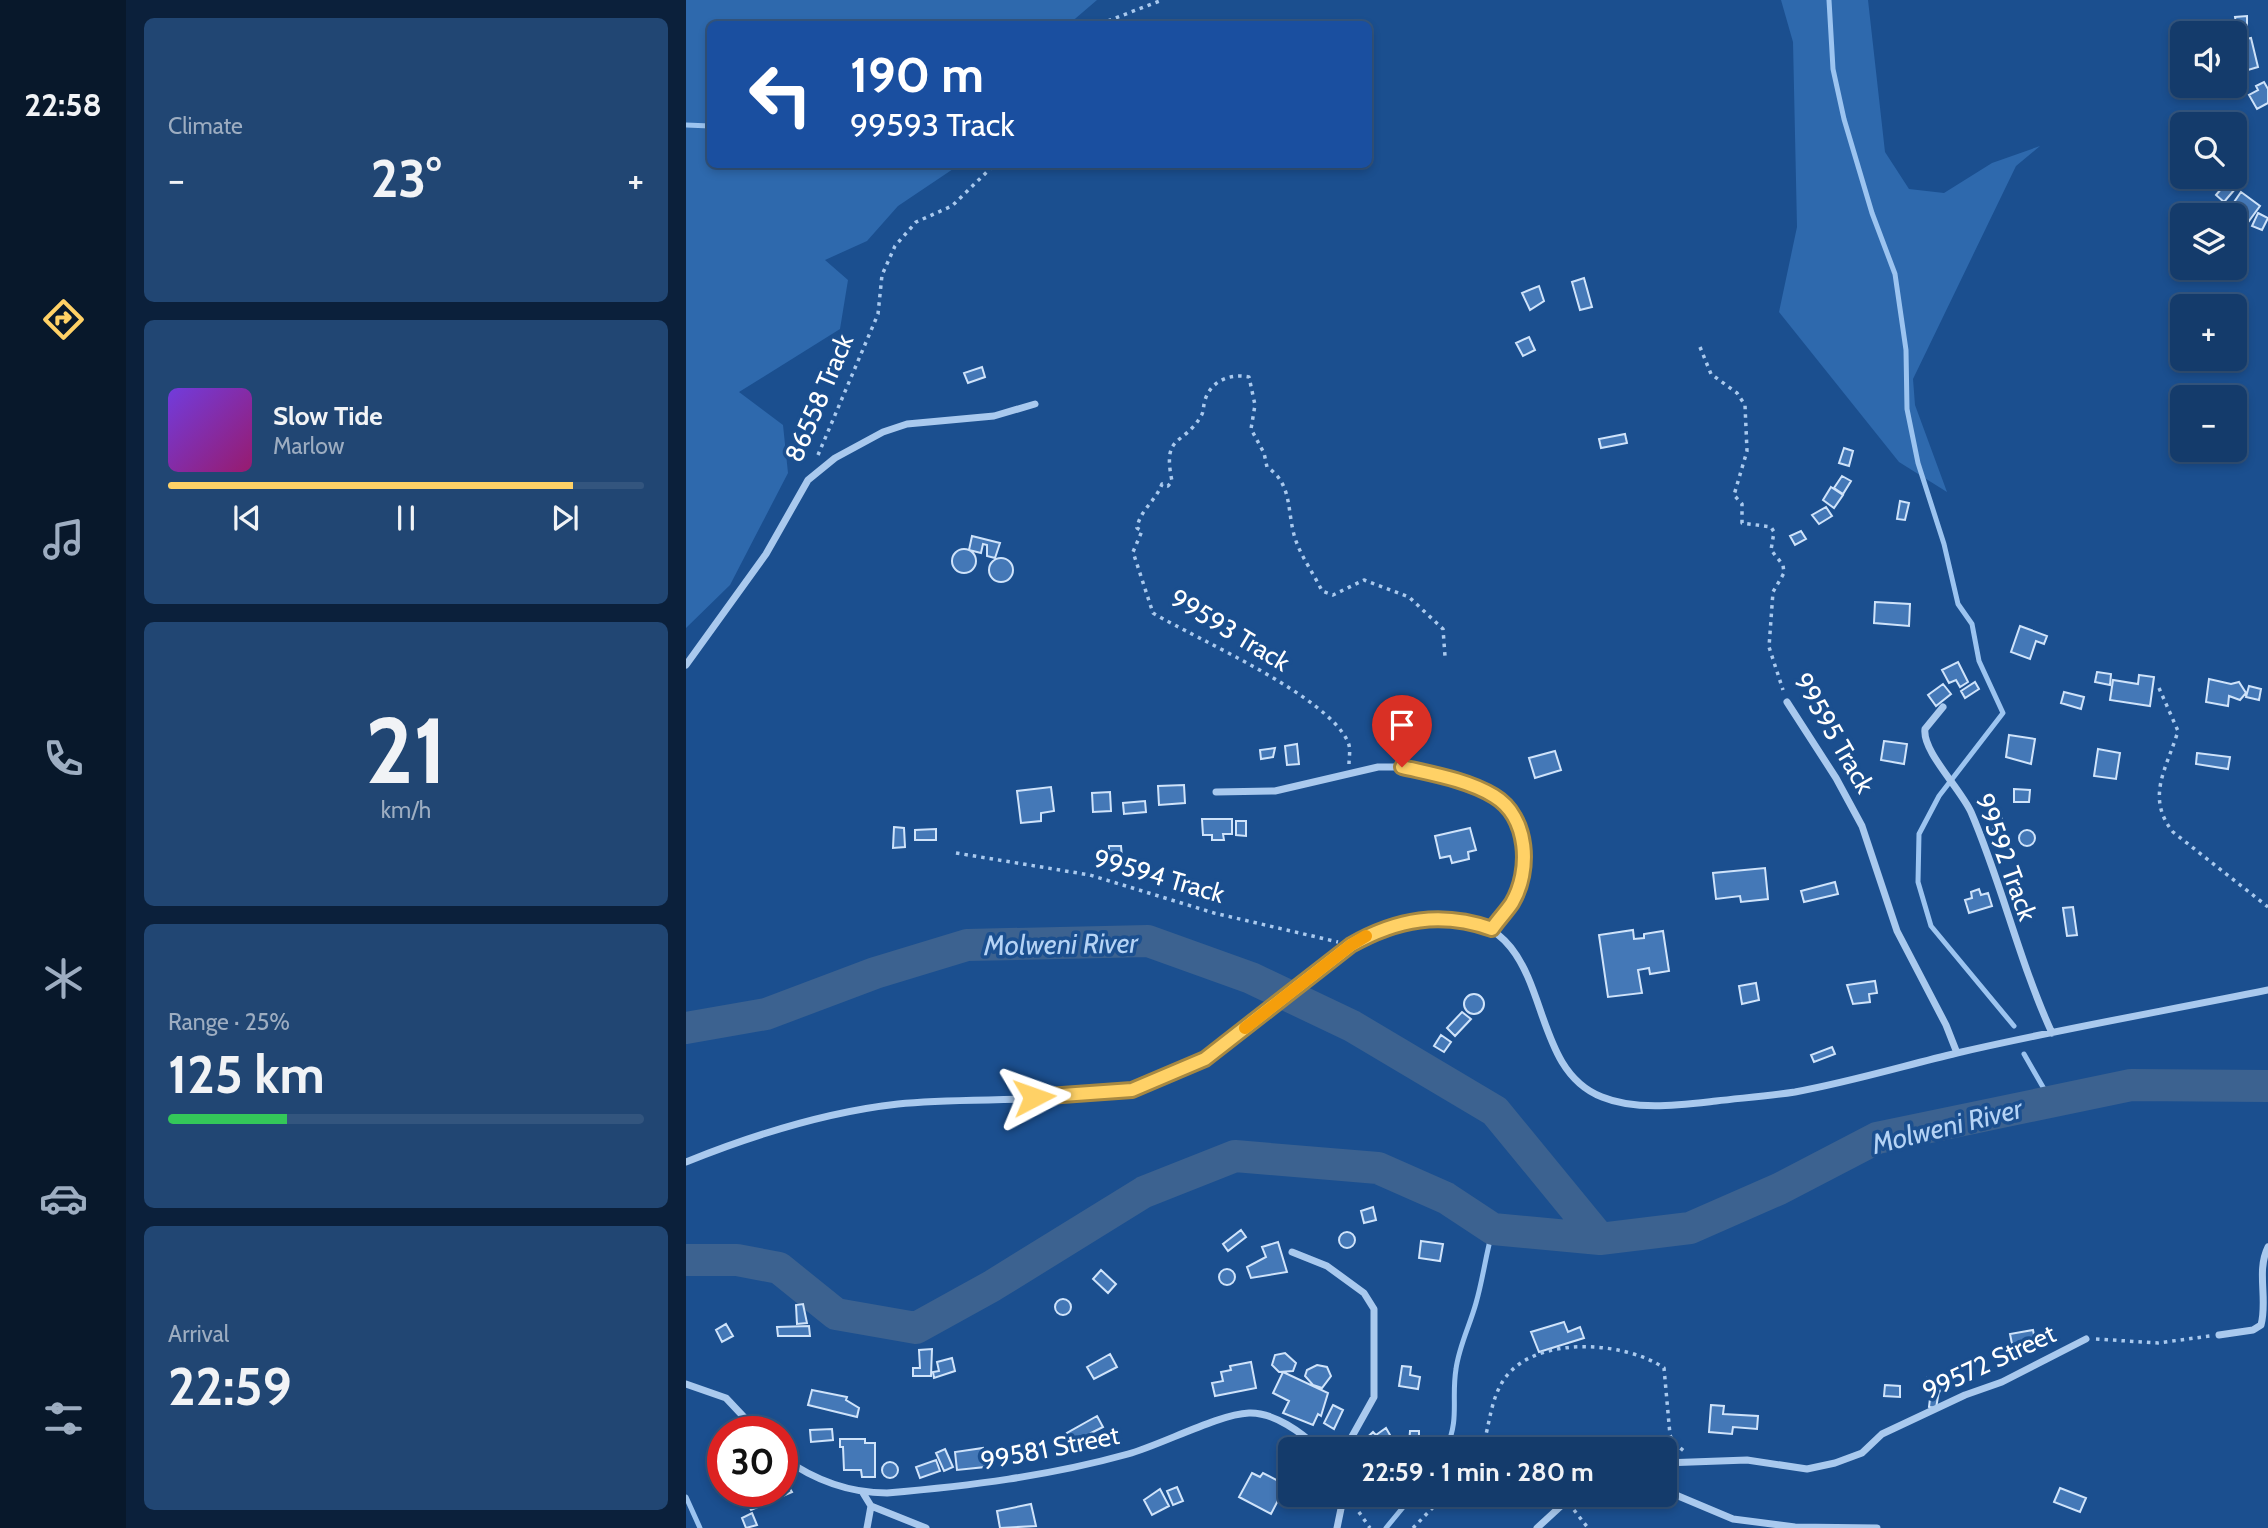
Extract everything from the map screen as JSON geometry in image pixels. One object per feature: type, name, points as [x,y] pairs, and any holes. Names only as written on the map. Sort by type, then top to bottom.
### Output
[{"type":"street","name":"86558 Track","points":[[686,665],[766,554],[808,480],[835,458],[883,432],[907,424],[994,416],[1035,404]]},
{"type":"street","name":"99595 Track","points":[[1787,702],[1836,778],[1862,826],[1898,931],[1958,1053]]},
{"type":"street","name":"99592 Track","points":[[1943,707],[1924,730],[1927,748],[1951,776],[1970,809],[2018,953],[2052,1033]]},
{"type":"street","points":[[1216,792],[1275,791],[1378,767],[1402,767],[1482,790],[1507,806],[1521,829],[1523,863],[1512,903],[1492,929]]},
{"type":"street","points":[[686,1162],[786,1127],[895,1104],[1132,1090],[1205,1059],[1351,945],[1415,919],[1466,920],[1492,929],[1511,946],[1525,968],[1558,1054],[1584,1088],[1606,1099],[1644,1105],[1685,1104],[1792,1092],[1958,1053],[2268,990]]},
{"type":"street","points":[[2219,1335],[2253,1330],[2261,1325],[2265,1317],[2263,1265],[2268,1247]]},
{"type":"street","points":[[1292,1252],[1326,1266],[1364,1293],[1374,1309],[1374,1397],[1352,1437]]},
{"type":"street","name":"99572 Street","points":[[1677,1462],[1747,1460],[1807,1469],[1835,1464],[1862,1453],[1882,1434],[1965,1395],[2002,1382],[2086,1339]]},
{"type":"street","points":[[686,1384],[726,1398],[743,1416]]},
{"type":"street","name":"99581 Street","points":[[798,1468],[807,1474],[863,1493],[950,1487],[1068,1471],[1136,1452],[1245,1413],[1261,1414],[1285,1425],[1302,1437]]},
{"type":"street","points":[[863,1493],[871,1506],[926,1528]]},
{"type":"street","points":[[1677,1495],[1733,1519],[1795,1527],[1877,1528]]},
{"type":"street","points":[[867,1528],[871,1506]]},
{"type":"street","points":[[1338,1528],[1342,1507]]},
{"type":"street","points":[[1536,1528],[1559,1507]]},
{"type":"path","points":[[1108,21],[1161,0]]},
{"type":"path","name":"86558 Track","points":[[817,457],[878,314],[882,275],[895,246],[916,222],[952,206],[991,168]]},
{"type":"path","name":"99595 Track","points":[[1700,347],[1711,374],[1737,394],[1745,405],[1747,450],[1734,495],[1742,504],[1742,523],[1771,527],[1774,532],[1771,550],[1783,565],[1784,573],[1773,592],[1769,648],[1787,702]]},
{"type":"path","name":"99593 Track","points":[[1349,773],[1350,746],[1324,713],[1245,661],[1153,613],[1139,576],[1136,555],[1133,552],[1142,531],[1137,528],[1139,518],[1155,501],[1162,484],[1168,486],[1172,481],[1168,456],[1172,446],[1202,415],[1209,392],[1221,380],[1234,374],[1249,377],[1255,405],[1251,429],[1264,453],[1267,467],[1280,475],[1291,500],[1297,543],[1322,591],[1333,594],[1363,580],[1409,597],[1443,629],[1445,656]]},
{"type":"path","points":[[2160,688],[2178,731],[2161,781],[2158,807],[2161,816],[2173,832],[2268,907]]},
{"type":"path","name":"99594 Track","points":[[956,853],[1090,875],[1214,913],[1351,945]]},
{"type":"path","name":"99572 Street","points":[[2086,1339],[2158,1343],[2219,1335]]},
{"type":"path","points":[[1485,1437],[1494,1396],[1507,1376],[1527,1361],[1546,1354],[1571,1346],[1598,1345],[1656,1362],[1664,1368],[1667,1379],[1665,1398],[1672,1437]]},
{"type":"path","points":[[1677,1446],[1709,1460]]},
{"type":"path","points":[[1356,1507],[1370,1528]]},
{"type":"path","points":[[1413,1528],[1433,1507]]},
{"type":"path","points":[[1570,1507],[1588,1528]]},
{"type":"shaded area","points":[[686,0],[1097,0],[1072,21],[707,21],[707,168],[955,168],[898,206],[867,241],[825,260],[848,280],[840,329],[739,392],[783,425],[788,473],[730,585],[686,628]]},
{"type":"shaded area","points":[[1781,0],[1868,0],[1885,152],[1909,189],[1944,193],[1992,163],[2040,146],[2016,166],[1913,379],[1915,405],[1947,492],[1899,462],[1779,312],[1797,227],[1793,42]]},
{"type":"building","points":[[2247,16],[2247,21],[2236,21],[2235,17]]},
{"type":"building","points":[[2251,38],[2258,67],[2248,70],[2247,64],[2247,39]]},
{"type":"building","points":[[2264,82],[2268,89],[2268,103],[2257,109],[2249,95],[2258,90],[2256,86]]},
{"type":"building","points":[[2221,189],[2235,189],[2224,202],[2216,195]]},
{"type":"building","points":[[2241,192],[2260,206],[2247,224],[2247,203],[2233,203]]},
{"type":"building","points":[[2258,213],[2268,218],[2262,230],[2252,226]]},
{"type":"building","points":[[1584,278],[1592,307],[1580,310],[1572,282]]},
{"type":"building","points":[[1539,286],[1544,301],[1530,310],[1522,293]]},
{"type":"building","points":[[1529,337],[1535,350],[1523,356],[1516,343]]},
{"type":"building","points":[[982,367],[985,377],[968,383],[964,373]]},
{"type":"building","points":[[1625,434],[1627,443],[1601,448],[1599,439]]},
{"type":"building","points":[[1844,448],[1853,451],[1849,466],[1839,463]]},
{"type":"building","points":[[1842,476],[1851,481],[1843,494],[1834,488]]},
{"type":"building","points":[[1831,487],[1843,495],[1834,508],[1823,500]]},
{"type":"building","points":[[1900,501],[1909,503],[1905,520],[1897,519]]},
{"type":"building","points":[[1826,507],[1832,516],[1819,524],[1812,515]]},
{"type":"building","points":[[1801,531],[1806,539],[1795,545],[1790,536]]},
{"type":"building","points":[[972,536],[1000,543],[995,558],[987,556],[987,545],[983,544],[981,553],[969,550]]},
{"type":"building","points":[[964,549],[975,556],[976,561],[969,572],[964,573],[953,566],[952,561],[959,550]]},
{"type":"building","points":[[1001,558],[1010,561],[1013,570],[1010,579],[1001,582],[992,579],[989,570],[992,561]]},
{"type":"building","points":[[1875,602],[1910,604],[1909,626],[1874,623]]},
{"type":"building","points":[[2020,626],[2047,636],[2044,644],[2036,641],[2030,659],[2011,652]]},
{"type":"building","points":[[1958,662],[1968,682],[1960,687],[1956,680],[1949,683],[1942,670]]},
{"type":"building","points":[[2097,672],[2111,674],[2110,685],[2095,682]]},
{"type":"building","points":[[2139,675],[2154,677],[2150,706],[2110,700],[2113,680],[2138,684]]},
{"type":"building","points":[[2209,679],[2231,684],[2239,682],[2246,693],[2240,700],[2229,696],[2228,706],[2206,702]]},
{"type":"building","points":[[1975,682],[1979,689],[1965,698],[1961,691]]},
{"type":"building","points":[[1943,684],[1951,694],[1936,706],[1928,695]]},
{"type":"building","points":[[2249,686],[2261,689],[2259,700],[2246,697]]},
{"type":"building","points":[[2064,692],[2084,697],[2081,709],[2061,703]]},
{"type":"building","points":[[1419,705],[1424,722],[1399,729],[1394,712]]},
{"type":"building","points":[[1394,715],[1398,728],[1386,731],[1382,718]]},
{"type":"building","points":[[2009,735],[2035,739],[2031,764],[2006,757]]},
{"type":"building","points":[[1884,741],[1907,744],[1904,764],[1881,760]]},
{"type":"building","points":[[1297,744],[1299,764],[1287,765],[1285,746]]},
{"type":"building","points":[[1275,748],[1273,757],[1261,759],[1260,750]]},
{"type":"building","points":[[2098,749],[2120,753],[2116,779],[2094,776]]},
{"type":"building","points":[[1555,751],[1561,770],[1535,778],[1529,758]]},
{"type":"building","points":[[2197,753],[2230,757],[2228,769],[2196,764]]},
{"type":"building","points":[[1184,785],[1185,803],[1159,805],[1158,786]]},
{"type":"building","points":[[1051,787],[1054,811],[1041,813],[1041,821],[1021,823],[1017,791]]},
{"type":"building","points":[[2014,789],[2030,790],[2029,802],[2014,802]]},
{"type":"building","points":[[1110,792],[1111,811],[1093,812],[1092,793]]},
{"type":"building","points":[[1145,801],[1146,812],[1124,814],[1123,803]]},
{"type":"building","points":[[2001,812],[2003,832],[1993,833],[1991,813]]},
{"type":"building","points":[[1202,819],[1232,819],[1232,834],[1223,834],[1224,840],[1212,840],[1212,835],[1203,835]]},
{"type":"building","points":[[1236,821],[1246,821],[1246,836],[1236,835]]},
{"type":"building","points":[[894,827],[904,828],[905,847],[893,848]]},
{"type":"building","points":[[1470,828],[1476,850],[1468,852],[1469,859],[1452,863],[1450,856],[1440,858],[1435,836]]},
{"type":"building","points":[[936,829],[936,840],[915,840],[915,830]]},
{"type":"building","points":[[2027,830],[2035,838],[2027,846],[2019,838]]},
{"type":"building","points":[[1109,846],[1121,846],[1122,858],[1109,858]]},
{"type":"building","points":[[1765,868],[1768,899],[1741,902],[1740,896],[1716,899],[1713,873]]},
{"type":"building","points":[[1835,882],[1838,894],[1804,902],[1801,891]]},
{"type":"building","points":[[1979,889],[1981,895],[1988,893],[1992,906],[1969,913],[1965,900],[1972,898],[1971,892]]},
{"type":"building","points":[[2073,907],[2077,935],[2067,936],[2063,908]]},
{"type":"building","points":[[1633,930],[1634,939],[1644,938],[1644,934],[1663,931],[1669,971],[1650,974],[1649,968],[1638,970],[1642,993],[1608,997],[1599,935]]},
{"type":"building","points":[[1875,981],[1877,993],[1869,994],[1870,1002],[1853,1004],[1847,985]]},
{"type":"building","points":[[1756,983],[1759,1000],[1742,1004],[1739,986]]},
{"type":"building","points":[[1474,994],[1481,997],[1484,1004],[1481,1011],[1474,1014],[1467,1011],[1464,1004],[1467,997]]},
{"type":"building","points":[[1462,1012],[1471,1019],[1455,1036],[1447,1028]]},
{"type":"building","points":[[1441,1035],[1451,1042],[1444,1052],[1434,1046]]},
{"type":"building","points":[[1832,1047],[1835,1054],[1814,1062],[1811,1055]]},
{"type":"building","points":[[1373,1207],[1376,1220],[1364,1223],[1361,1211]]},
{"type":"building","points":[[1241,1230],[1246,1237],[1228,1251],[1223,1244]]},
{"type":"building","points":[[1344,1232],[1350,1232],[1355,1240],[1353,1246],[1344,1248],[1339,1243],[1339,1237]]},
{"type":"building","points":[[1421,1241],[1443,1244],[1440,1261],[1419,1258]]},
{"type":"building","points":[[1278,1242],[1287,1272],[1251,1278],[1247,1267],[1266,1257],[1262,1247]]},
{"type":"building","points":[[1227,1269],[1233,1271],[1233,1283],[1227,1285],[1221,1283],[1219,1277],[1221,1271]]},
{"type":"building","points":[[1101,1270],[1116,1284],[1108,1293],[1093,1279]]},
{"type":"building","points":[[1063,1299],[1071,1307],[1063,1315],[1055,1307]]},
{"type":"building","points":[[803,1304],[807,1323],[797,1324],[796,1305]]},
{"type":"building","points":[[1564,1322],[1568,1332],[1580,1327],[1584,1338],[1539,1352],[1531,1332]]},
{"type":"building","points":[[726,1324],[733,1336],[722,1342],[716,1330]]},
{"type":"building","points":[[809,1326],[810,1336],[778,1336],[777,1327]]},
{"type":"building","points":[[2033,1330],[2037,1350],[2014,1354],[2010,1334]]},
{"type":"building","points":[[932,1349],[931,1376],[913,1376],[913,1368],[920,1368],[919,1350]]},
{"type":"building","points":[[1285,1353],[1296,1363],[1293,1371],[1279,1372],[1272,1365],[1275,1355]]},
{"type":"building","points":[[1110,1354],[1117,1367],[1094,1379],[1087,1367]]},
{"type":"building","points":[[952,1358],[955,1371],[934,1378],[933,1372],[939,1371],[937,1362]]},
{"type":"building","points":[[1251,1362],[1256,1388],[1215,1396],[1212,1383],[1223,1381],[1221,1372],[1231,1370],[1230,1366]]},
{"type":"building","points":[[1317,1365],[1327,1367],[1331,1376],[1322,1388],[1313,1385],[1305,1376],[1307,1370]]},
{"type":"building","points":[[1402,1366],[1411,1367],[1410,1375],[1420,1377],[1418,1389],[1399,1386]]},
{"type":"building","points":[[1283,1372],[1328,1393],[1321,1416],[1318,1414],[1313,1425],[1283,1413],[1289,1401],[1273,1393]]},
{"type":"building","points":[[1927,1378],[1946,1381],[1945,1392],[1939,1391],[1936,1408],[1929,1407],[1931,1390],[1925,1389]]},
{"type":"building","points":[[1885,1385],[1900,1386],[1900,1397],[1884,1396]]},
{"type":"building","points":[[812,1390],[847,1397],[846,1400],[859,1408],[857,1417],[808,1405]]},
{"type":"building","points":[[1333,1405],[1343,1410],[1334,1429],[1324,1423]]},
{"type":"building","points":[[1711,1405],[1724,1406],[1723,1414],[1758,1416],[1757,1429],[1733,1427],[1732,1434],[1709,1432]]},
{"type":"building","points":[[1097,1416],[1103,1427],[1091,1433],[1097,1442],[1078,1453],[1067,1433]]},
{"type":"building","points":[[1386,1428],[1391,1437],[1368,1437],[1373,1432],[1376,1435]]},
{"type":"building","points":[[832,1429],[833,1440],[811,1442],[810,1430]]},
{"type":"building","points":[[1410,1431],[1419,1431],[1419,1437],[1410,1437]]},
{"type":"building","points":[[840,1439],[865,1439],[865,1443],[875,1443],[875,1477],[862,1477],[861,1470],[844,1470]]},
{"type":"building","points":[[983,1448],[985,1467],[957,1470],[955,1452]]},
{"type":"building","points":[[945,1449],[953,1467],[944,1471],[936,1453]]},
{"type":"building","points":[[936,1460],[940,1471],[920,1478],[916,1467]]},
{"type":"building","points":[[890,1462],[898,1470],[890,1478],[882,1470]]},
{"type":"building","points":[[1252,1473],[1260,1477],[1263,1473],[1278,1481],[1278,1500],[1271,1514],[1239,1497]]},
{"type":"building","points":[[1177,1487],[1183,1501],[1173,1505],[1167,1491]]},
{"type":"building","points":[[2060,1488],[2086,1498],[2080,1512],[2054,1502]]},
{"type":"building","points":[[1160,1489],[1169,1506],[1152,1515],[1144,1500]]},
{"type":"building","points":[[1031,1504],[1036,1526],[1000,1528],[997,1511]]},
{"type":"building","points":[[752,1513],[757,1525],[746,1528],[742,1518]]},
{"type":"waterway","points":[[1829,0],[1833,69],[1844,119],[1872,213],[1895,274],[1906,350],[1907,409],[1918,463],[1944,544],[1958,604],[1972,624],[1979,661],[2003,713],[1939,796],[1919,834],[1918,882],[1931,926],[2014,1026]]},
{"type":"waterway","points":[[686,125],[707,126]]},
{"type":"waterway","name":"Molweni River","points":[[686,1028],[766,1014],[875,973],[967,945],[1148,941],[1251,978],[1352,1026],[1495,1111],[1600,1239],[1690,1228],[1779,1189],[1877,1138],[2131,1085],[2268,1086]]},
{"type":"waterway","points":[[2024,1054],[2051,1101]]},
{"type":"waterway","name":"Molweni River","points":[[686,1260],[737,1260],[779,1268],[836,1314],[916,1328],[992,1286],[1144,1192],[1235,1156],[1378,1168],[1446,1198],[1493,1229],[1600,1239]]},
{"type":"waterway","points":[[1450,1437],[1457,1360],[1476,1303],[1493,1229]]},
{"type":"waterway","points":[[686,1497],[700,1528]]},
{"type":"waterway","points":[[1386,1528],[1403,1507]]},
{"type":"slow traffic","points":[[1245,1028],[1366,936]]},
{"type":"route","points":[[1034,1097],[1132,1090],[1205,1059],[1351,945],[1367,936],[1415,919],[1446,917],[1466,920],[1492,929],[1512,903],[1518,890],[1523,863],[1521,829],[1507,806],[1482,790],[1402,767]]}]
